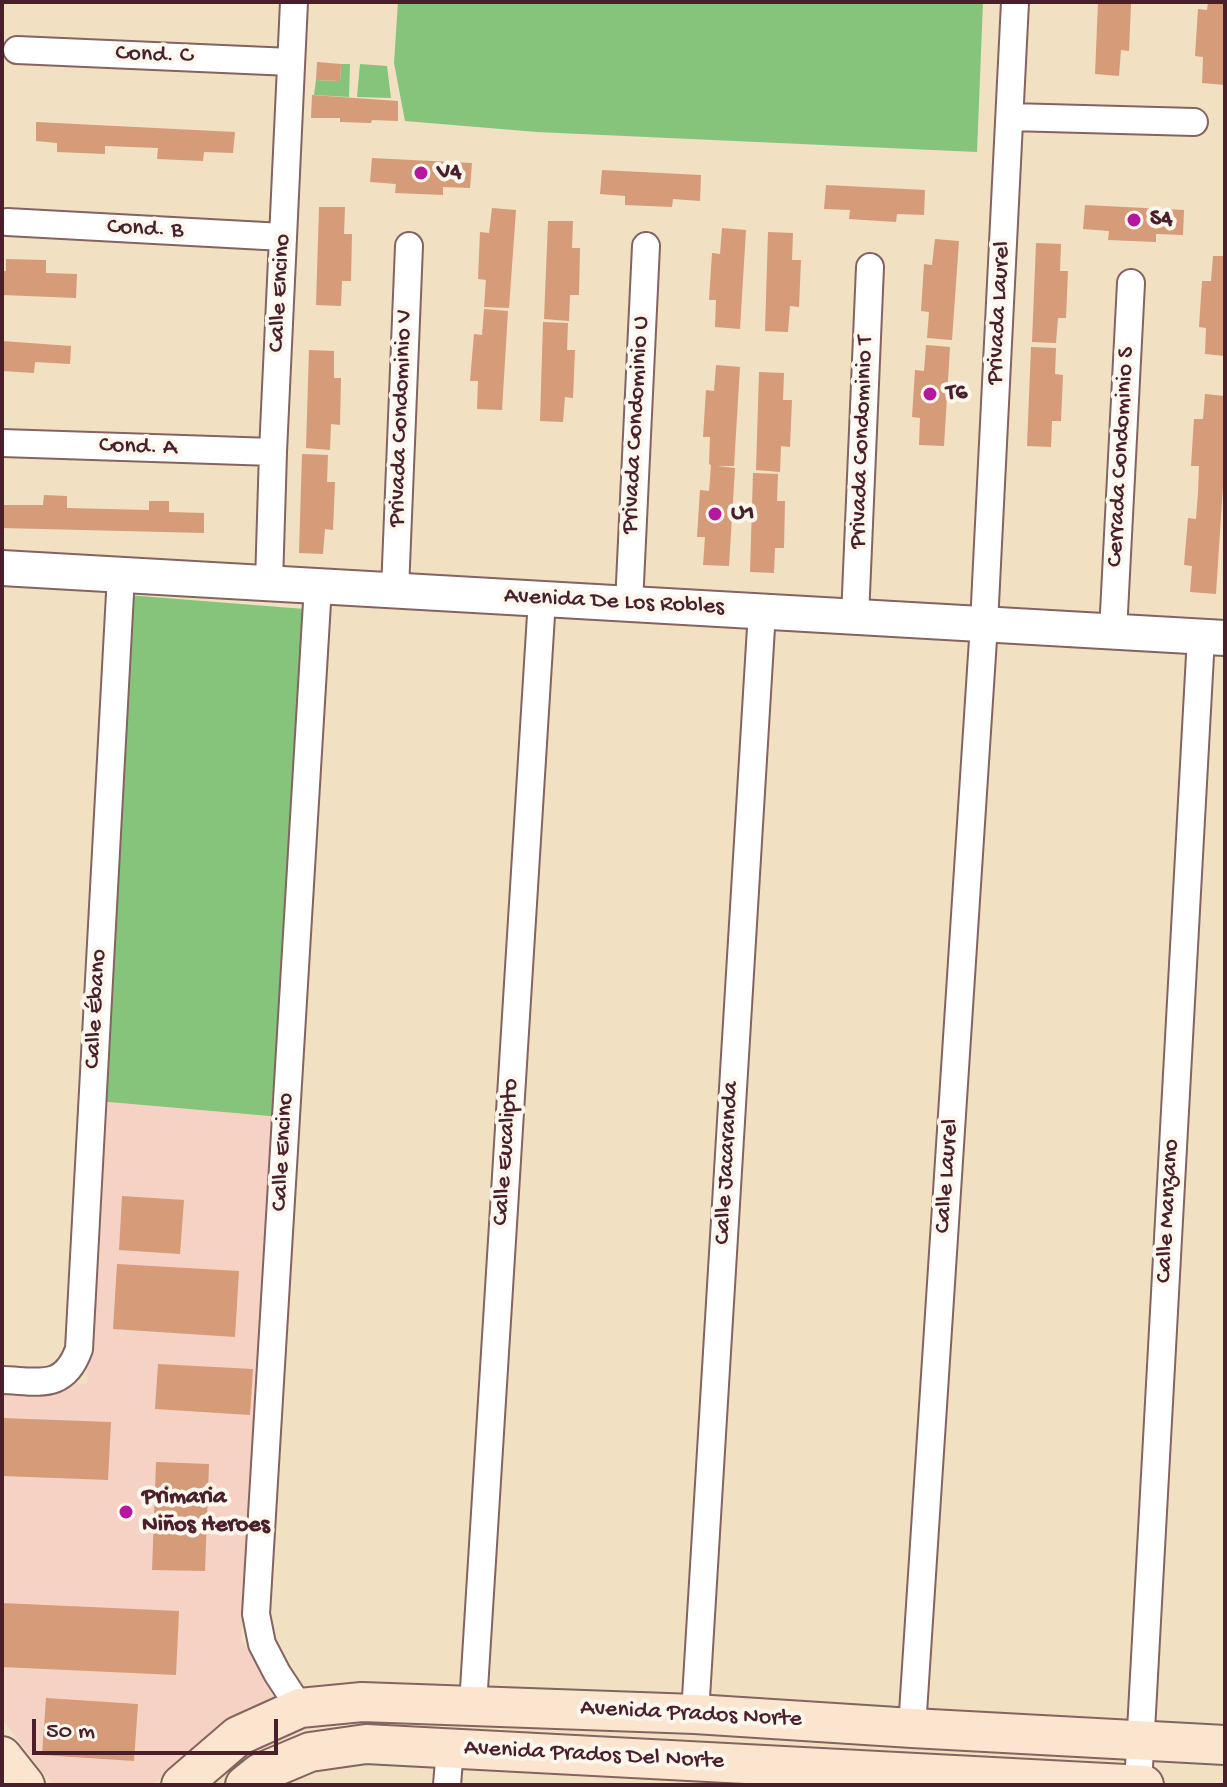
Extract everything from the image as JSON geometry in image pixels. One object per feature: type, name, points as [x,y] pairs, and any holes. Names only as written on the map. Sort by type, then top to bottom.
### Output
[{"type":"main road","name":"Avenida Prados Norte","points":[[181,1785],[238,1736],[300,1708],[362,1702],[695,1714],[1225,1745]]},
{"type":"main road","name":"Avenida Prados Del Norte","points":[[245,1785],[260,1773],[310,1752],[366,1744],[448,1767],[1144,1785]]},
{"type":"main road","points":[[2,1756],[25,1785]]},
{"type":"street","name":"Calle Encino","points":[[269,583],[294,2]]},
{"type":"street","name":"Privada Laurel","points":[[984,624],[1015,2]]},
{"type":"street","name":"Cond. C","points":[[17,50],[291,62]]},
{"type":"street","points":[[1010,117],[1194,122]]},
{"type":"street","name":"Cond. B","points":[[7,222],[283,237]]},
{"type":"street","name":"Privada Condominio V","points":[[395,590],[409,246]]},
{"type":"street","name":"Privada Condominio U","points":[[629,604],[646,246]]},
{"type":"street","name":"Privada Condominio T","points":[[855,617],[870,267]]},
{"type":"street","name":"Cerrada Condominio S","points":[[1113,632],[1131,283]]},
{"type":"street","name":"Cond. A","points":[[2,443],[273,452]]},
{"type":"street","name":"Avenida De Los Robles","points":[[2,568],[1213,637]]},
{"type":"street","name":"Calle Ébano","points":[[2,1380],[42,1381],[60,1377],[73,1366],[79,1349],[121,575]]},
{"type":"street","name":"Calle Encino","points":[[300,1708],[262,1644],[256,1614],[318,586]]},
{"type":"street","name":"Calle Eucalipto","points":[[473,1705],[542,599]]},
{"type":"street","name":"Calle Jacaranda","points":[[695,1714],[762,611]]},
{"type":"street","name":"Calle Laurel","points":[[912,1728],[984,624]]},
{"type":"street","name":"Calle Manzano","points":[[1138,1785],[1213,637]]},
{"type":"shaded area","name":"Primaria Niños Heroes","points":[[97,1101],[281,1117],[241,1640],[284,1699],[215,1731],[152,1785],[53,1785],[2,1719],[2,1380],[87,1384]]},
{"type":"green space","points":[[398,2],[983,2],[977,152],[537,132],[405,121],[394,63]]},
{"type":"green space","points":[[341,64],[350,64],[349,97],[314,95],[316,80],[340,81]]},
{"type":"green space","points":[[360,64],[387,66],[391,98],[357,97]]},
{"type":"green space","points":[[127,595],[305,609],[281,1117],[97,1101]]},
{"type":"building","points":[[1098,2],[1131,4],[1129,51],[1121,50],[1119,76],[1095,74]]},
{"type":"building","points":[[1208,2],[1225,2],[1225,85],[1202,83],[1203,57],[1195,56],[1198,9],[1207,10]]},
{"type":"building","points":[[317,62],[341,64],[340,81],[316,80]]},
{"type":"building","points":[[312,95],[398,101],[398,121],[340,122],[340,118],[311,118]]},
{"type":"building","points":[[36,122],[235,132],[233,153],[204,152],[203,161],[157,159],[158,148],[105,146],[105,154],[57,152],[57,143],[36,141]]},
{"type":"building","name":"V4","points":[[372,158],[472,163],[470,188],[443,187],[443,195],[395,193],[396,184],[370,182]]},
{"type":"building","points":[[602,170],[701,175],[700,201],[673,199],[672,207],[625,205],[625,196],[600,194]]},
{"type":"building","points":[[826,185],[925,190],[924,215],[897,214],[896,222],[849,219],[850,210],[824,209]]},
{"type":"building","name":"S4","points":[[1085,205],[1184,210],[1183,235],[1156,234],[1156,242],[1108,240],[1109,231],[1083,229]]},
{"type":"building","points":[[319,207],[345,207],[344,234],[352,234],[351,281],[342,281],[341,306],[316,305]]},
{"type":"building","points":[[492,208],[516,210],[509,308],[484,307],[486,280],[478,279],[480,232],[489,233]]},
{"type":"building","points":[[548,221],[573,221],[572,248],[580,248],[579,295],[570,295],[569,321],[544,319]]},
{"type":"building","points":[[722,228],[746,230],[740,329],[715,327],[716,300],[709,300],[712,253],[720,254]]},
{"type":"building","points":[[768,232],[793,233],[792,260],[801,260],[799,307],[790,306],[788,332],[765,331]]},
{"type":"building","points":[[935,239],[959,241],[952,340],[927,338],[929,312],[921,311],[924,264],[932,265]]},
{"type":"building","points":[[1036,243],[1061,244],[1060,271],[1068,271],[1066,318],[1058,318],[1056,343],[1032,342]]},
{"type":"building","points":[[1213,256],[1225,256],[1225,356],[1205,354],[1206,328],[1199,327],[1202,281],[1211,281]]},
{"type":"building","points":[[6,259],[46,260],[46,273],[77,274],[76,298],[2,295],[2,271],[6,271]]},
{"type":"building","points":[[484,309],[508,311],[502,410],[477,409],[478,381],[470,381],[474,334],[482,335]]},
{"type":"building","points":[[543,322],[568,323],[567,350],[575,350],[573,398],[565,397],[563,422],[540,421]]},
{"type":"building","points":[[2,341],[71,346],[70,364],[35,362],[34,373],[2,371]]},
{"type":"building","name":"T6","points":[[926,345],[950,347],[944,446],[919,445],[920,418],[912,417],[915,370],[924,371]]},
{"type":"building","points":[[1031,347],[1056,348],[1055,374],[1063,375],[1061,421],[1052,421],[1051,447],[1027,446]]},
{"type":"building","points":[[309,350],[334,351],[334,378],[341,378],[340,425],[331,424],[330,450],[306,448]]},
{"type":"building","points":[[716,365],[740,367],[734,466],[717,466],[735,468],[729,566],[703,565],[705,537],[697,537],[700,490],[709,491],[711,465],[710,437],[703,437],[706,390],[714,391]]},
{"type":"building","points":[[759,372],[784,373],[783,400],[792,400],[790,447],[781,446],[780,472],[756,470]]},
{"type":"building","points":[[1205,394],[1225,396],[1225,455],[1216,594],[1190,592],[1192,566],[1184,565],[1188,518],[1196,519],[1198,493],[1199,466],[1191,466],[1194,419],[1203,419]]},
{"type":"building","points":[[302,454],[328,455],[327,482],[335,482],[333,530],[325,529],[323,554],[299,553]]},
{"type":"building","points":[[753,473],[778,474],[777,501],[785,501],[784,548],[775,548],[774,573],[750,572]]},
{"type":"building","points":[[44,495],[67,496],[67,508],[149,510],[149,501],[169,501],[169,512],[204,513],[204,533],[2,528],[3,505],[43,505]]},
{"type":"building","points":[[122,1196],[184,1200],[180,1254],[119,1250]]},
{"type":"building","points":[[117,1264],[239,1271],[235,1337],[113,1329]]},
{"type":"building","points":[[158,1364],[253,1369],[250,1415],[155,1409]]},
{"type":"building","points":[[2,1418],[111,1422],[108,1480],[2,1476]]},
{"type":"building","points":[[156,1462],[209,1464],[205,1571],[152,1570]]},
{"type":"building","points":[[2,1603],[179,1611],[176,1675],[2,1667]]},
{"type":"building","points":[[46,1698],[138,1704],[134,1761],[42,1755]]},
{"type":"place","name":"V4","points":[[421,173]]},
{"type":"place","name":"S4","points":[[1134,220]]},
{"type":"place","name":"T6","points":[[930,394]]},
{"type":"place","name":"U1","points":[[715,514]]},
{"type":"place","name":"Primaria Niños Heroes","points":[[126,1512]]}]
